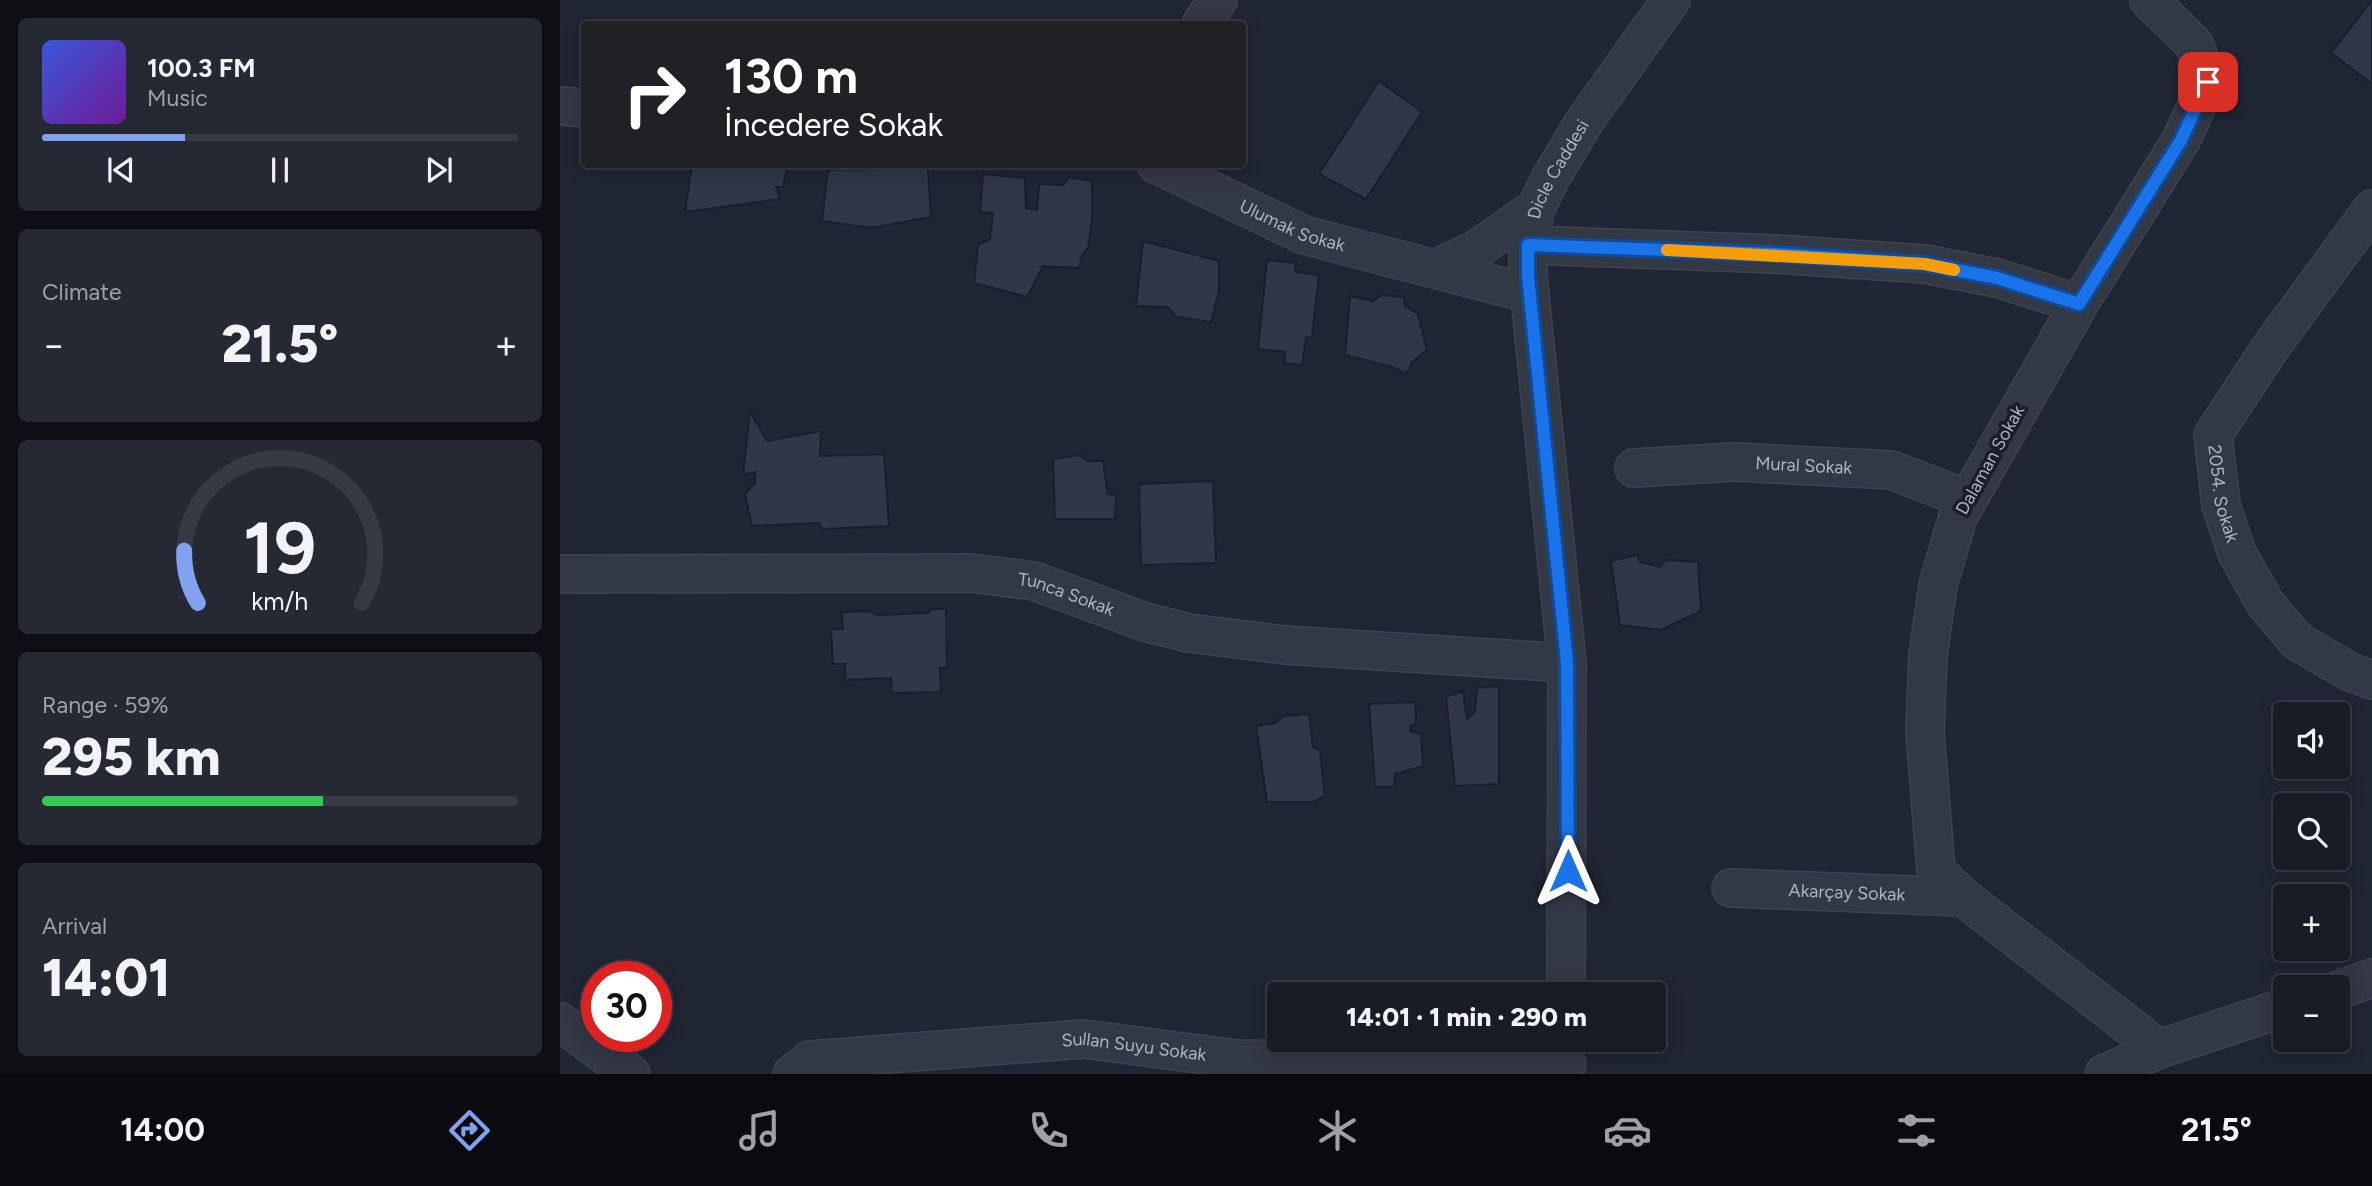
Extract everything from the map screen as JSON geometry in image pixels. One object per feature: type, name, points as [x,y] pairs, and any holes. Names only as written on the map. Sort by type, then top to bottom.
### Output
[{"type":"street","points":[[1203,21],[1219,0]]},
{"type":"street","name":"Dicle Caddesi","points":[[1566,982],[1567,663],[1530,294],[1528,245],[1536,208],[1584,122],[1671,0]]},
{"type":"street","name":"Dalaman Sokak","points":[[2149,0],[2194,44],[2208,82],[2181,140],[2079,304],[1958,517],[1938,585],[1928,655],[1925,732],[1936,871],[1963,897],[2159,1049]]},
{"type":"street","points":[[560,106],[581,108]]},
{"type":"street","name":"Ulumak Sokak","points":[[1164,168],[1304,235],[1530,294]]},
{"type":"street","points":[[1435,269],[1486,243],[1536,208]]},
{"type":"street","name":"2054. Sokak","points":[[2371,212],[2268,351],[2213,435],[2221,505],[2237,553],[2265,603],[2297,641],[2350,672],[2372,680]]},
{"type":"street","points":[[1528,245],[1776,254],[1925,264],[1997,278],[2079,304]]},
{"type":"street","name":"Mural Sokak","points":[[1634,468],[1734,462],[1891,470],[1967,499]]},
{"type":"street","name":"Tunca Sokak","points":[[560,574],[971,573],[1034,581],[1145,622],[1189,633],[1285,645],[1567,663]]},
{"type":"street","name":"Akarçay Sokak","points":[[1731,888],[1963,897]]},
{"type":"street","points":[[2350,986],[2372,978]]},
{"type":"street","points":[[2104,1074],[2159,1049],[2273,1011]]},
{"type":"street","points":[[560,1022],[631,1074]]},
{"type":"street","name":"Sullan Suyu Sokak","points":[[792,1074],[810,1060],[1084,1039],[1237,1059],[1568,1059]]},
{"type":"building","points":[[2372,0],[2372,84],[2331,53]]},
{"type":"building","points":[[1379,81],[1422,112],[1366,199],[1319,174]]},
{"type":"building","points":[[691,168],[787,168],[783,187],[776,187],[780,199],[685,212]]},
{"type":"building","points":[[928,168],[931,217],[871,228],[822,221],[828,170]]},
{"type":"building","points":[[983,174],[1025,178],[1026,208],[1037,210],[1039,184],[1063,185],[1069,177],[1092,181],[1092,220],[1088,248],[1082,255],[1079,268],[1043,266],[1027,297],[974,283],[978,245],[990,239],[993,213],[980,212]]},
{"type":"building","points":[[1143,241],[1219,261],[1219,291],[1211,322],[1176,317],[1168,307],[1136,306]]},
{"type":"building","points":[[1267,260],[1296,263],[1295,272],[1319,275],[1312,338],[1306,337],[1302,365],[1284,363],[1285,352],[1258,349]]},
{"type":"building","points":[[1382,295],[1404,297],[1405,306],[1418,314],[1427,350],[1412,362],[1407,374],[1392,367],[1345,355],[1350,296],[1372,301]]},
{"type":"building","points":[[750,411],[767,441],[821,431],[820,456],[884,454],[889,526],[822,529],[819,523],[752,526],[745,494],[755,483],[755,472],[743,475]]},
{"type":"building","points":[[1080,455],[1087,461],[1103,461],[1108,494],[1116,496],[1115,519],[1055,519],[1053,459]]},
{"type":"building","points":[[1213,481],[1216,563],[1141,565],[1139,484]]},
{"type":"building","points":[[1637,555],[1640,562],[1660,567],[1666,560],[1698,562],[1701,611],[1661,630],[1620,625],[1611,561]]},
{"type":"building","points":[[932,609],[946,609],[947,668],[940,668],[941,692],[892,693],[891,678],[845,680],[845,664],[833,664],[831,629],[843,629],[842,612],[868,611],[878,615],[928,613]]},
{"type":"building","points":[[1499,686],[1499,784],[1455,786],[1446,697],[1463,691],[1467,719],[1475,712],[1477,688]]},
{"type":"building","points":[[1415,702],[1416,723],[1411,725],[1410,731],[1421,734],[1423,766],[1395,774],[1394,787],[1375,787],[1369,704]]},
{"type":"building","points":[[1309,714],[1313,747],[1320,750],[1325,796],[1313,802],[1267,802],[1256,726],[1275,723],[1284,716]]},
{"type":"slow traffic","points":[[1667,250],[1925,264],[1954,270]]},
{"type":"route","points":[[1568,871],[1567,663],[1528,276],[1528,245],[1776,254],[1925,264],[1997,278],[2079,304],[2181,140],[2208,82]]}]
